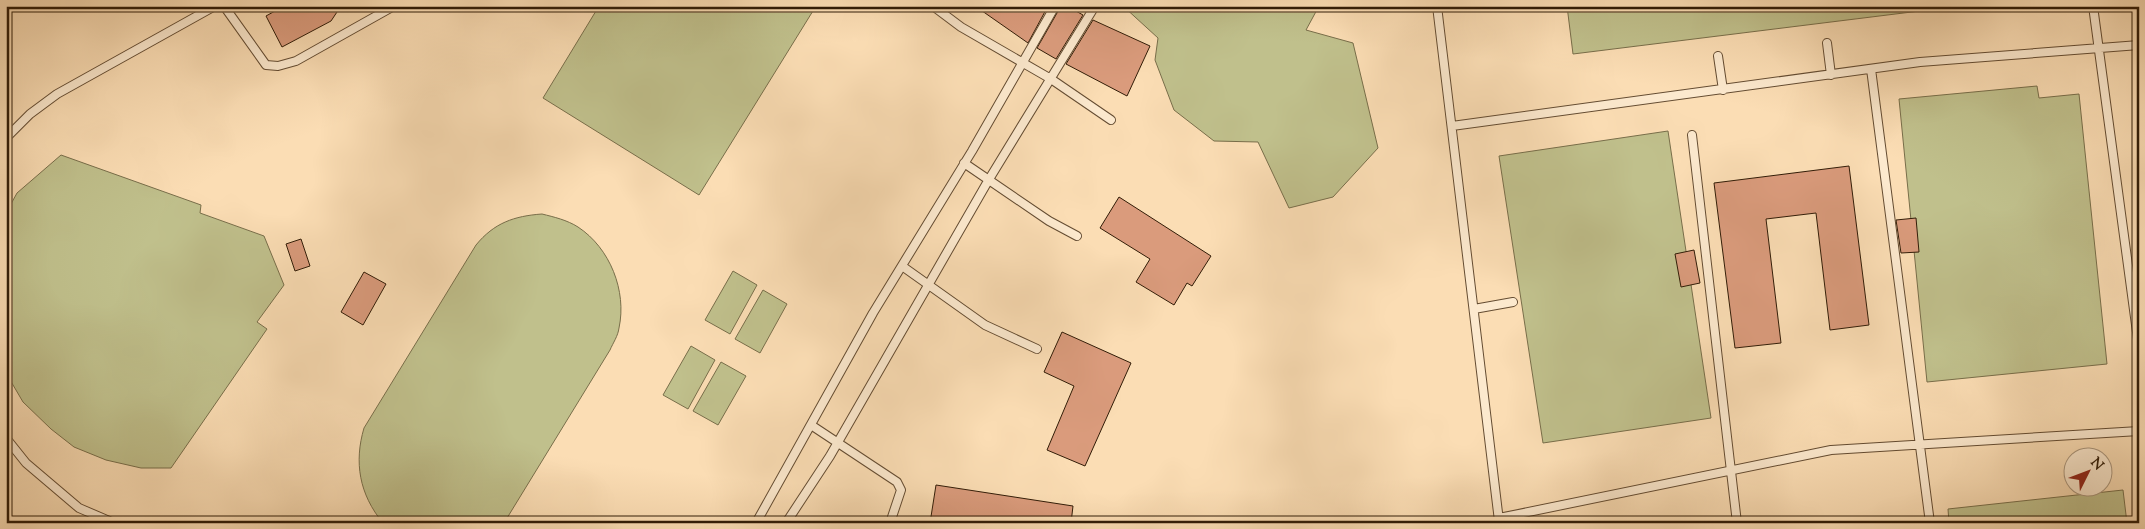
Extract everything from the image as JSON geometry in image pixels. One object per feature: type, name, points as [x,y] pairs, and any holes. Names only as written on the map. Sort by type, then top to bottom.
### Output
[{"type":"lane","points":[[6,138],[30,114],[57,94],[215,6]]},
{"type":"lane","points":[[224,6],[266,65],[278,66],[296,61],[390,8]]},
{"type":"lane","points":[[933,6],[961,27],[1051,79],[1111,120]]},
{"type":"lane","points":[[756,523],[902,266],[1055,6]]},
{"type":"lane","points":[[786,523],[838,443],[988,181],[1094,6]]},
{"type":"lane","points":[[1437,6],[1499,520],[1731,469],[1831,450],[1921,446],[2139,431]]},
{"type":"lane","points":[[2093,6],[2139,346]]},
{"type":"lane","points":[[1827,43],[1831,74]]},
{"type":"lane","points":[[1452,126],[1920,62],[2139,45]]},
{"type":"lane","points":[[1718,56],[1723,90]]},
{"type":"lane","points":[[1871,69],[1930,523]]},
{"type":"lane","points":[[1692,135],[1737,523]]},
{"type":"lane","points":[[964,163],[988,181],[1077,236]]},
{"type":"lane","points":[[902,266],[985,325],[1037,349]]},
{"type":"lane","points":[[1474,309],[1513,302]]},
{"type":"lane","points":[[811,425],[897,482],[901,490],[890,523]]},
{"type":"lane","points":[[6,438],[26,463],[80,508],[114,523]]},
{"type":"green space","points":[[599,6],[816,6],[699,195],[543,98]]},
{"type":"green space","points":[[1123,6],[1319,6],[1306,30],[1353,43],[1378,148],[1333,197],[1289,208],[1258,142],[1214,141],[1174,110],[1155,60],[1158,38]]},
{"type":"green space","points":[[1567,6],[1960,6],[1573,54]]},
{"type":"green space","points":[[2037,86],[2039,98],[2079,94],[2107,364],[1927,382],[1899,99]]},
{"type":"green space","points":[[1668,131],[1711,418],[1543,443],[1499,156]]},
{"type":"green space","points":[[61,155],[201,205],[200,213],[264,236],[284,285],[257,322],[267,329],[171,468],[141,468],[106,460],[74,447],[51,429],[23,402],[6,373],[6,213],[17,193]]},
{"type":"green space","points":[[542,214],[578,227],[599,246],[607,258],[614,272],[620,300],[621,314],[617,337],[504,523],[383,523],[368,501],[361,477],[359,453],[364,428],[476,245],[490,231],[505,222]]},
{"type":"green space","points":[[733,271],[757,285],[730,334],[705,320]]},
{"type":"green space","points":[[763,290],[787,304],[760,353],[735,339]]},
{"type":"green space","points":[[691,346],[715,360],[688,409],[663,395]]},
{"type":"green space","points":[[721,362],[746,376],[718,425],[693,411]]},
{"type":"green space","points":[[2123,490],[2127,523],[1949,523],[1948,509],[2068,496],[2112,496],[2112,491]]},
{"type":"building","points":[[284,6],[341,6],[331,21],[282,47],[266,16]]},
{"type":"building","points":[[975,6],[1048,6],[1028,43]]},
{"type":"building","points":[[1061,6],[1067,6],[1083,15],[1056,59],[1037,48]]},
{"type":"building","points":[[1093,20],[1150,46],[1127,96],[1066,64]]},
{"type":"building","points":[[1849,166],[1869,325],[1830,330],[1816,213],[1766,219],[1781,343],[1735,348],[1714,183]]},
{"type":"building","points":[[1119,197],[1211,256],[1192,286],[1187,283],[1174,305],[1136,282],[1150,259],[1100,228]]},
{"type":"building","points":[[1916,218],[1919,252],[1901,253],[1896,220]]},
{"type":"building","points":[[301,239],[310,266],[295,271],[286,244]]},
{"type":"building","points":[[1694,250],[1700,283],[1681,287],[1675,254]]},
{"type":"building","points":[[364,272],[386,284],[363,325],[341,312]]},
{"type":"building","points":[[1062,332],[1131,363],[1085,466],[1047,450],[1074,386],[1044,372]]},
{"type":"building","points":[[936,485],[1073,506],[1071,523],[930,523]]}]
